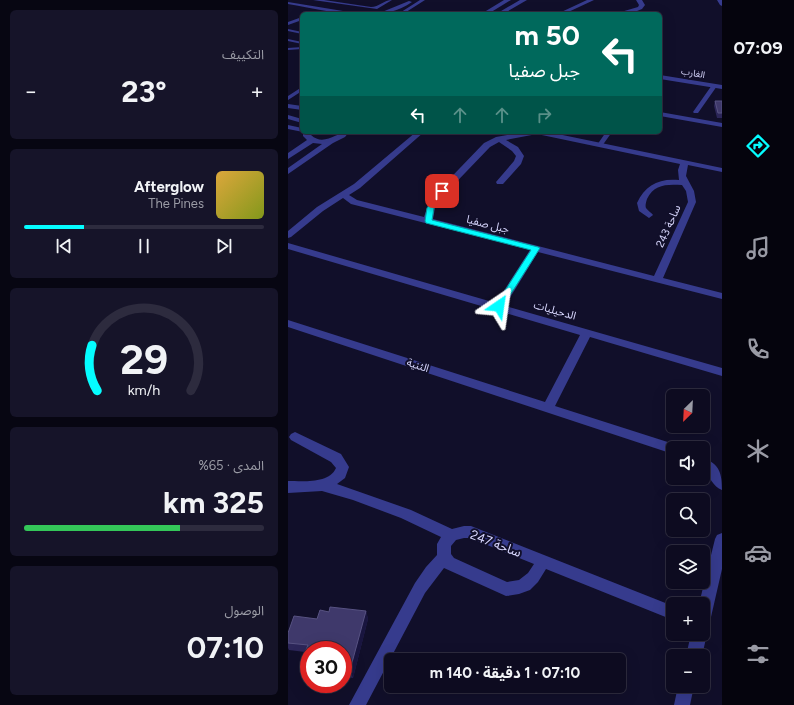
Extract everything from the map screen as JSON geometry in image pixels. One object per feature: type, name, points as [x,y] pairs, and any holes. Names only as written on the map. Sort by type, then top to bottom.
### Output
[{"type":"street","points":[[487,12],[508,0]]},
{"type":"street","points":[[507,12],[524,0]]},
{"type":"street","points":[[564,12],[591,0]]},
{"type":"street","points":[[624,12],[634,12],[641,7],[642,0]]},
{"type":"street","points":[[720,0],[722,4]]},
{"type":"street","name":"الغارب","points":[[662,77],[722,87]]},
{"type":"street","points":[[288,117],[300,120]]},
{"type":"street","points":[[288,127],[300,130]]},
{"type":"street","points":[[307,134],[307,136],[312,140],[320,142],[331,141]]},
{"type":"street","points":[[288,172],[343,134]]},
{"type":"street","points":[[288,236],[320,209],[357,186],[418,134]]},
{"type":"street","points":[[428,221],[431,208],[438,196],[487,145],[499,139],[526,134]]},
{"type":"street","points":[[557,134],[600,145],[722,170]]},
{"type":"street","points":[[499,139],[515,149],[520,156],[518,162],[500,182]]},
{"type":"street","points":[[288,157],[312,140]]},
{"type":"street","name":"ساحة 243","points":[[657,280],[692,202],[691,192],[684,182],[681,173],[685,162]]},
{"type":"street","name":"ساحة 243","points":[[649,215],[642,209],[641,203],[650,188],[664,182],[684,182]]},
{"type":"street","name":"جبل صفيا","points":[[343,195],[354,202],[722,296]]},
{"type":"street","name":"الدحيليات","points":[[288,246],[499,306],[722,372]]},
{"type":"street","points":[[499,306],[536,248]]},
{"type":"street","name":"الثنية","points":[[288,323],[666,447]]},
{"type":"street","points":[[548,408],[587,332]]},
{"type":"street","points":[[288,487],[322,485],[334,481],[342,474],[343,467],[336,458],[295,437]]},
{"type":"street","points":[[710,468],[722,484]]},
{"type":"street","points":[[322,485],[355,495],[406,514],[451,535],[443,546],[444,558],[454,567],[500,586],[514,589],[527,585],[532,581],[542,561]]},
{"type":"street","name":"ساحة 247","points":[[451,535],[464,531],[471,532],[666,610]]},
{"type":"street","points":[[708,597],[722,539]]},
{"type":"street","points":[[357,705],[420,588],[431,572],[444,558]]},
{"type":"street","points":[[682,705],[685,693]]},
{"type":"lane","points":[[315,0],[371,8],[377,8],[390,0]]},
{"type":"lane","points":[[403,12],[423,0]]},
{"type":"lane","points":[[386,12],[411,1]]},
{"type":"lane","points":[[395,12],[411,1]]},
{"type":"lane","points":[[288,3],[343,12]]},
{"type":"lane","points":[[288,8],[310,12]]},
{"type":"lane","points":[[293,9],[316,12]]},
{"type":"lane","points":[[288,18],[300,19]]},
{"type":"lane","points":[[290,23],[300,19]]},
{"type":"lane","points":[[290,23],[300,24]]},
{"type":"lane","points":[[288,30],[300,32]]},
{"type":"lane","points":[[288,40],[300,43]]},
{"type":"lane","points":[[288,49],[299,48]]},
{"type":"lane","points":[[288,54],[299,48]]},
{"type":"lane","points":[[696,112],[714,86]]},
{"type":"lane","points":[[288,98],[300,92]]},
{"type":"lane","points":[[288,106],[300,108]]},
{"type":"lane","points":[[662,114],[722,125]]},
{"type":"lane","points":[[600,145],[608,134]]},
{"type":"building","points":[[715,101],[722,101],[722,113],[718,113]]},
{"type":"building","points":[[330,607],[366,611],[352,663],[352,641],[300,641],[300,644],[288,643],[288,633],[294,616],[317,619],[320,610],[329,612]]},
{"type":"route","points":[[442,191],[431,208],[428,221],[536,248],[499,306]]}]
